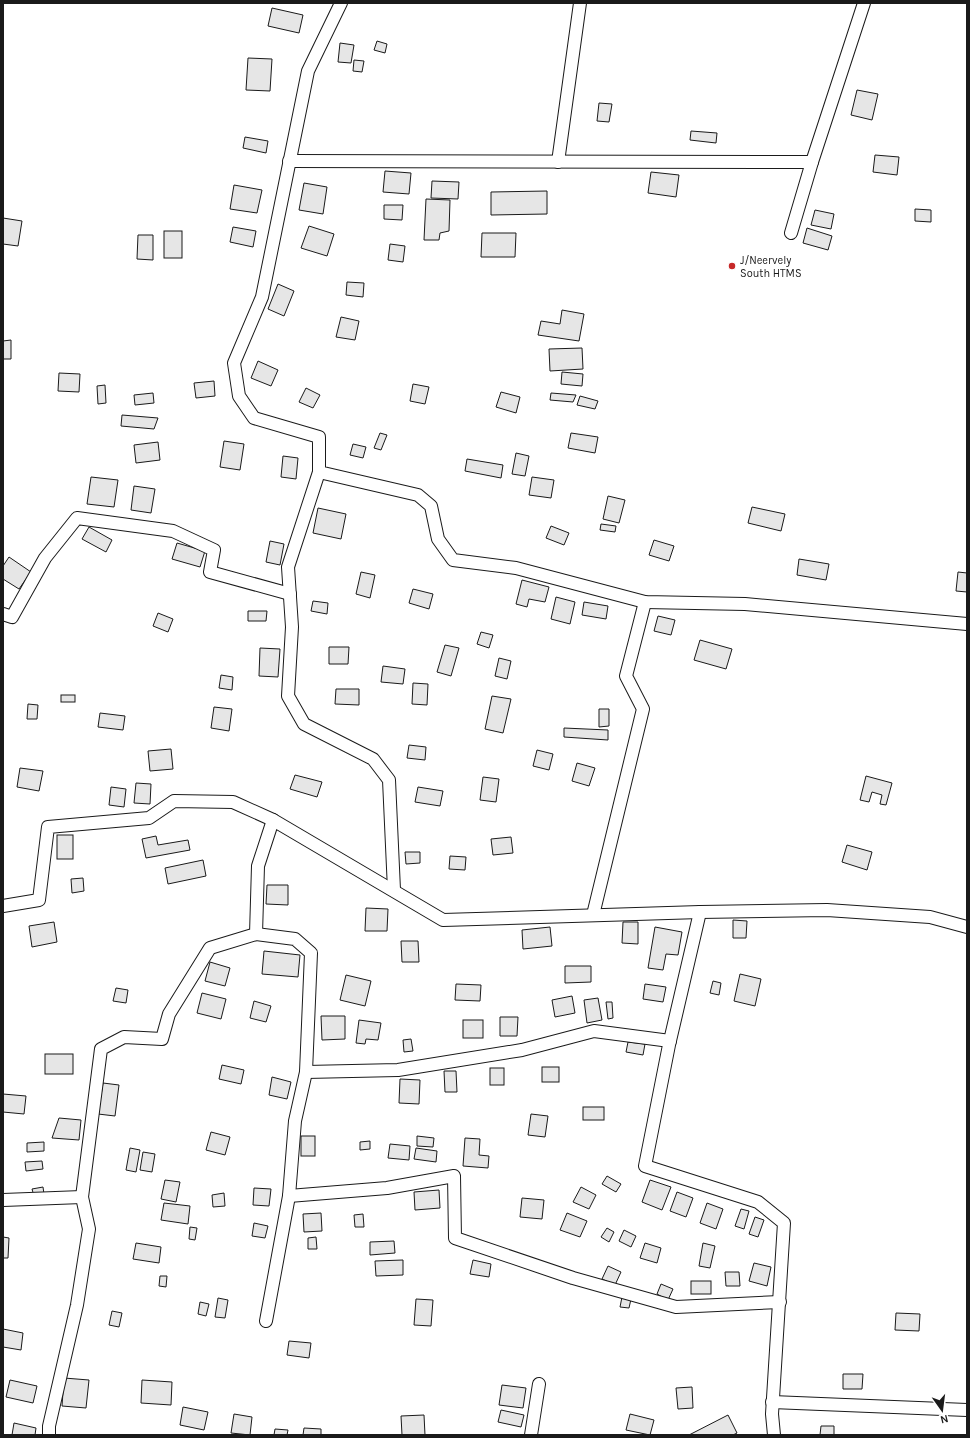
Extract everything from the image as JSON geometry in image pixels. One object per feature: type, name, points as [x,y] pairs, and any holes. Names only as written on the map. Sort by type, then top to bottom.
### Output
[{"type":"street","points":[[342,3],[308,71],[262,297],[234,363],[239,396],[254,418],[319,437],[319,472],[288,567],[292,628],[288,696],[304,724],[373,759],[389,780],[394,890]]},
{"type":"street","points":[[558,162],[580,3]]},
{"type":"street","points":[[791,233],[812,162],[864,3]]},
{"type":"street","points":[[289,161],[812,162]]},
{"type":"street","points":[[319,472],[418,495],[431,506],[438,539],[453,560],[516,568],[645,602],[744,604],[967,624]]},
{"type":"street","points":[[3,614],[12,617],[45,558],[77,518],[108,521],[173,532],[214,550],[210,572],[290,594]]},
{"type":"street","points":[[593,915],[643,709],[626,676],[645,602]]},
{"type":"street","points":[[3,906],[39,900],[48,827],[149,818],[174,801],[233,802],[273,820],[443,920],[700,912],[827,910],[930,917],[967,927]]},
{"type":"street","points":[[256,934],[258,866],[273,820]]},
{"type":"street","points":[[700,912],[670,1041],[645,1166],[758,1202],[784,1223],[780,1302],[772,1402],[774,1435]]},
{"type":"street","points":[[49,1435],[77,1305],[89,1228],[82,1197],[101,1049],[124,1038],[162,1039],[169,1014],[210,948],[256,934],[295,939],[311,953],[306,1072],[296,1121],[289,1196],[266,1321]]},
{"type":"street","points":[[306,1072],[398,1070],[522,1050],[594,1031],[670,1041]]},
{"type":"street","points":[[289,1196],[387,1188],[454,1176],[455,1238],[573,1278],[676,1307],[780,1302]]},
{"type":"street","points":[[3,1200],[82,1197]]},
{"type":"street","points":[[531,1435],[539,1384]]},
{"type":"street","points":[[772,1402],[967,1410]]},
{"type":"building","points":[[272,8],[303,15],[299,33],[268,26]]},
{"type":"building","points":[[377,41],[387,44],[385,53],[374,50]]},
{"type":"building","points":[[340,43],[354,45],[351,63],[338,62]]},
{"type":"building","points":[[248,58],[272,59],[270,91],[246,90]]},
{"type":"building","points":[[354,60],[364,61],[362,72],[353,71]]},
{"type":"building","points":[[857,90],[878,94],[872,120],[851,115]]},
{"type":"building","points":[[599,103],[612,104],[609,122],[597,121]]},
{"type":"building","points":[[691,131],[717,133],[716,143],[690,140]]},
{"type":"building","points":[[245,137],[268,141],[266,153],[243,148]]},
{"type":"building","points":[[875,155],[899,157],[897,175],[873,172]]},
{"type":"building","points":[[385,171],[411,173],[409,194],[383,192]]},
{"type":"building","points":[[651,172],[679,175],[676,197],[648,193]]},
{"type":"building","points":[[432,181],[459,182],[458,199],[431,198]]},
{"type":"building","points":[[304,183],[327,187],[323,214],[299,210]]},
{"type":"building","points":[[234,185],[262,190],[257,213],[230,209]]},
{"type":"building","points":[[547,191],[547,214],[491,215],[491,192]]},
{"type":"building","points":[[426,199],[450,200],[449,231],[440,233],[439,240],[424,240]]},
{"type":"building","points":[[384,205],[403,205],[402,220],[384,219]]},
{"type":"building","points":[[915,209],[931,210],[931,222],[915,221]]},
{"type":"building","points":[[815,210],[834,214],[831,229],[811,225]]},
{"type":"building","points":[[3,218],[22,221],[18,246],[3,244]]},
{"type":"building","points":[[309,226],[334,234],[327,256],[301,248]]},
{"type":"building","points":[[233,227],[256,231],[253,247],[230,242]]},
{"type":"building","points":[[807,228],[832,236],[828,250],[803,243]]},
{"type":"building","points":[[164,231],[182,231],[182,258],[164,258]]},
{"type":"building","points":[[482,233],[516,233],[515,257],[481,257]]},
{"type":"building","points":[[138,235],[153,235],[153,260],[137,259]]},
{"type":"building","points":[[390,244],[405,246],[403,262],[388,260]]},
{"type":"building","points":[[347,282],[364,283],[363,297],[346,295]]},
{"type":"building","points":[[278,284],[294,291],[284,316],[268,309]]},
{"type":"building","points":[[562,310],[584,314],[579,341],[538,335],[541,321],[560,324]]},
{"type":"building","points":[[341,317],[359,321],[355,340],[336,337]]},
{"type":"building","points":[[11,340],[11,359],[3,359],[3,341]]},
{"type":"building","points":[[582,348],[583,369],[550,371],[549,349]]},
{"type":"building","points":[[258,361],[278,370],[271,386],[251,378]]},
{"type":"building","points":[[562,372],[583,374],[582,386],[561,384]]},
{"type":"building","points":[[59,373],[80,374],[79,392],[58,391]]},
{"type":"building","points":[[214,381],[215,396],[196,398],[194,383]]},
{"type":"building","points":[[413,384],[429,387],[425,404],[410,401]]},
{"type":"building","points":[[105,385],[106,403],[98,404],[97,386]]},
{"type":"building","points":[[306,388],[320,395],[313,408],[299,402]]},
{"type":"building","points":[[501,392],[520,397],[516,413],[496,407]]},
{"type":"building","points":[[153,393],[154,403],[135,405],[134,395]]},
{"type":"building","points":[[551,393],[576,395],[573,402],[550,400]]},
{"type":"building","points":[[580,396],[598,401],[595,409],[577,405]]},
{"type":"building","points":[[122,415],[158,418],[154,429],[121,426]]},
{"type":"building","points":[[380,433],[387,435],[381,450],[374,448]]},
{"type":"building","points":[[571,433],[598,437],[595,453],[568,448]]},
{"type":"building","points":[[224,441],[244,444],[240,470],[220,467]]},
{"type":"building","points":[[158,442],[160,460],[136,463],[134,445]]},
{"type":"building","points":[[353,444],[366,447],[363,458],[350,455]]},
{"type":"building","points":[[516,453],[529,456],[525,476],[512,474]]},
{"type":"building","points":[[283,456],[298,458],[296,479],[281,477]]},
{"type":"building","points":[[467,459],[503,465],[501,478],[465,471]]},
{"type":"building","points":[[91,477],[118,480],[114,507],[87,504]]},
{"type":"building","points":[[532,477],[554,480],[551,498],[529,495]]},
{"type":"building","points":[[134,486],[155,489],[151,513],[131,510]]},
{"type":"building","points":[[608,496],[625,500],[619,523],[603,519]]},
{"type":"building","points":[[752,507],[785,514],[781,531],[748,523]]},
{"type":"building","points":[[318,508],[346,514],[341,539],[313,533]]},
{"type":"building","points":[[601,524],[616,526],[615,532],[600,530]]},
{"type":"building","points":[[551,526],[569,533],[564,545],[546,538]]},
{"type":"building","points":[[89,527],[112,540],[106,552],[82,539]]},
{"type":"building","points":[[654,540],[674,546],[669,561],[649,555]]},
{"type":"building","points":[[270,541],[284,544],[280,565],[266,562]]},
{"type":"building","points":[[177,543],[205,551],[200,567],[172,559]]},
{"type":"building","points":[[9,557],[31,572],[19,589],[3,579],[3,566]]},
{"type":"building","points":[[799,559],[829,564],[826,580],[797,575]]},
{"type":"building","points":[[361,572],[375,575],[370,598],[356,594]]},
{"type":"building","points":[[958,572],[967,573],[967,592],[956,591]]},
{"type":"building","points":[[522,580],[549,587],[545,602],[529,599],[527,607],[516,604]]},
{"type":"building","points":[[413,589],[433,594],[429,609],[409,603]]},
{"type":"building","points":[[556,597],[575,602],[570,624],[551,619]]},
{"type":"building","points":[[313,601],[328,603],[327,614],[311,611]]},
{"type":"building","points":[[584,602],[608,606],[606,619],[582,615]]},
{"type":"building","points":[[248,611],[267,611],[266,621],[248,621]]},
{"type":"building","points":[[158,613],[173,619],[168,632],[153,626]]},
{"type":"building","points":[[658,616],[675,620],[671,635],[654,631]]},
{"type":"building","points":[[481,632],[493,635],[489,648],[477,644]]},
{"type":"building","points":[[700,640],[732,649],[726,669],[694,660]]},
{"type":"building","points":[[445,645],[459,648],[451,676],[437,672]]},
{"type":"building","points":[[329,647],[349,647],[348,664],[329,664]]},
{"type":"building","points":[[260,648],[280,649],[278,677],[259,676]]},
{"type":"building","points":[[499,658],[511,661],[507,679],[495,676]]},
{"type":"building","points":[[383,666],[405,669],[403,684],[381,682]]},
{"type":"building","points":[[221,675],[233,677],[232,690],[219,688]]},
{"type":"building","points":[[413,683],[428,684],[427,705],[412,704]]},
{"type":"building","points":[[336,689],[359,689],[359,705],[335,704]]},
{"type":"building","points":[[61,695],[75,695],[75,702],[61,702]]},
{"type":"building","points":[[492,696],[511,699],[503,733],[485,729]]},
{"type":"building","points":[[28,704],[38,705],[37,719],[27,719]]},
{"type":"building","points":[[214,707],[232,709],[229,731],[211,728]]},
{"type":"building","points":[[599,709],[609,709],[609,726],[599,727]]},
{"type":"building","points":[[100,713],[125,716],[123,730],[98,727]]},
{"type":"building","points":[[564,728],[608,730],[608,740],[564,737]]},
{"type":"building","points":[[409,745],[426,747],[425,760],[407,758]]},
{"type":"building","points":[[171,749],[173,769],[150,771],[148,751]]},
{"type":"building","points":[[537,750],[553,754],[549,770],[533,766]]},
{"type":"building","points":[[577,763],[595,768],[589,786],[572,781]]},
{"type":"building","points":[[20,768],[43,771],[39,791],[17,787]]},
{"type":"building","points":[[295,775],[322,782],[317,797],[290,789]]},
{"type":"building","points":[[866,776],[892,783],[886,805],[880,804],[882,795],[872,792],[869,802],[860,800]]},
{"type":"building","points":[[483,777],[499,779],[496,802],[480,800]]},
{"type":"building","points":[[136,783],[151,784],[150,804],[134,803]]},
{"type":"building","points":[[111,787],[126,789],[124,807],[109,805]]},
{"type":"building","points":[[418,787],[443,791],[440,806],[415,802]]},
{"type":"building","points":[[57,835],[73,835],[73,859],[57,859]]},
{"type":"building","points":[[156,836],[158,845],[188,840],[190,850],[146,858],[142,839]]},
{"type":"building","points":[[511,837],[513,853],[493,855],[491,839]]},
{"type":"building","points":[[847,845],[872,852],[867,870],[842,862]]},
{"type":"building","points":[[405,852],[420,852],[420,863],[406,864]]},
{"type":"building","points":[[450,856],[466,857],[465,870],[449,869]]},
{"type":"building","points":[[203,860],[206,876],[168,884],[165,868]]},
{"type":"building","points":[[83,878],[84,891],[72,893],[71,879]]},
{"type":"building","points":[[267,885],[288,885],[288,905],[266,904]]},
{"type":"building","points":[[366,908],[388,909],[387,931],[365,931]]},
{"type":"building","points":[[733,920],[747,921],[746,938],[733,938]]},
{"type":"building","points":[[54,922],[57,942],[32,947],[29,926]]},
{"type":"building","points":[[623,922],[638,922],[638,944],[622,943]]},
{"type":"building","points":[[550,927],[552,946],[523,949],[522,930]]},
{"type":"building","points":[[655,927],[682,932],[678,955],[666,954],[663,970],[648,968]]},
{"type":"building","points":[[401,941],[418,941],[419,962],[402,962]]},
{"type":"building","points":[[264,951],[300,955],[298,977],[262,974]]},
{"type":"building","points":[[210,962],[230,968],[225,986],[205,981]]},
{"type":"building","points":[[565,966],[591,966],[591,982],[565,983]]},
{"type":"building","points":[[740,974],[761,979],[755,1006],[734,1001]]},
{"type":"building","points":[[346,975],[371,981],[365,1006],[340,1000]]},
{"type":"building","points":[[713,981],[721,983],[719,995],[710,993]]},
{"type":"building","points":[[456,984],[481,985],[480,1001],[455,1000]]},
{"type":"building","points":[[645,984],[666,987],[663,1002],[643,999]]},
{"type":"building","points":[[116,988],[128,990],[126,1003],[113,1001]]},
{"type":"building","points":[[202,993],[226,999],[221,1019],[197,1013]]},
{"type":"building","points":[[572,996],[575,1013],[555,1017],[552,1000]]},
{"type":"building","points":[[598,998],[602,1020],[587,1023],[584,1000]]},
{"type":"building","points":[[254,1001],[271,1006],[266,1022],[250,1018]]},
{"type":"building","points":[[606,1002],[612,1002],[613,1018],[608,1019]]},
{"type":"building","points":[[321,1016],[345,1016],[345,1039],[322,1040]]},
{"type":"building","points":[[500,1017],[518,1017],[517,1036],[500,1036]]},
{"type":"building","points":[[359,1020],[381,1023],[378,1040],[366,1039],[365,1044],[356,1043]]},
{"type":"building","points":[[463,1020],[483,1020],[483,1038],[463,1038]]},
{"type":"building","points":[[411,1039],[413,1051],[404,1052],[403,1040]]},
{"type":"building","points":[[628,1042],[645,1044],[643,1055],[626,1052]]},
{"type":"building","points":[[45,1054],[73,1054],[73,1074],[45,1074]]},
{"type":"building","points":[[222,1065],[244,1070],[241,1084],[219,1079]]},
{"type":"building","points":[[542,1067],[559,1067],[559,1082],[542,1082]]},
{"type":"building","points":[[490,1068],[504,1068],[504,1085],[490,1085]]},
{"type":"building","points":[[444,1071],[456,1071],[457,1092],[445,1092]]},
{"type":"building","points":[[272,1077],[291,1082],[287,1099],[269,1095]]},
{"type":"building","points":[[400,1079],[420,1080],[419,1104],[399,1103]]},
{"type":"building","points":[[103,1083],[119,1085],[115,1116],[98,1114]]},
{"type":"building","points":[[3,1094],[26,1096],[24,1114],[3,1112]]},
{"type":"building","points":[[583,1107],[604,1107],[604,1120],[583,1120]]},
{"type":"building","points":[[531,1114],[548,1116],[545,1137],[528,1135]]},
{"type":"building","points":[[59,1118],[81,1120],[79,1140],[52,1138]]},
{"type":"building","points":[[211,1132],[230,1137],[225,1155],[206,1150]]},
{"type":"building","points":[[301,1136],[315,1136],[315,1156],[301,1156]]},
{"type":"building","points":[[417,1136],[434,1138],[433,1147],[417,1146]]},
{"type":"building","points":[[465,1138],[480,1139],[479,1155],[489,1156],[488,1168],[463,1166]]},
{"type":"building","points":[[370,1141],[370,1149],[360,1150],[360,1142]]},
{"type":"building","points":[[44,1142],[44,1151],[27,1152],[27,1143]]},
{"type":"building","points":[[390,1144],[410,1146],[409,1160],[388,1158]]},
{"type":"building","points":[[130,1148],[140,1150],[136,1172],[126,1170]]},
{"type":"building","points":[[416,1148],[437,1151],[436,1162],[414,1159]]},
{"type":"building","points":[[143,1152],[155,1154],[152,1172],[140,1170]]},
{"type":"building","points":[[42,1161],[43,1169],[26,1171],[25,1162]]},
{"type":"building","points":[[607,1176],[621,1184],[616,1192],[602,1184]]},
{"type":"building","points":[[165,1180],[180,1182],[176,1202],[161,1199]]},
{"type":"building","points":[[650,1180],[671,1187],[662,1210],[642,1202]]},
{"type":"building","points":[[43,1187],[44,1194],[34,1196],[32,1189]]},
{"type":"building","points":[[581,1187],[596,1195],[589,1209],[573,1202]]},
{"type":"building","points":[[254,1188],[271,1189],[269,1206],[253,1205]]},
{"type":"building","points":[[439,1190],[440,1208],[415,1210],[414,1192]]},
{"type":"building","points":[[677,1192],[693,1198],[686,1217],[670,1211]]},
{"type":"building","points":[[224,1193],[225,1206],[213,1207],[212,1195]]},
{"type":"building","points":[[522,1198],[544,1200],[542,1219],[520,1217]]},
{"type":"building","points":[[164,1203],[190,1206],[188,1224],[161,1220]]},
{"type":"building","points":[[707,1203],[723,1209],[716,1229],[700,1223]]},
{"type":"building","points":[[741,1209],[749,1211],[744,1229],[735,1226]]},
{"type":"building","points":[[321,1213],[322,1231],[304,1232],[303,1214]]},
{"type":"building","points":[[567,1213],[587,1221],[580,1237],[560,1230]]},
{"type":"building","points":[[363,1214],[364,1227],[355,1227],[354,1215]]},
{"type":"building","points":[[755,1217],[764,1220],[758,1237],[749,1234]]},
{"type":"building","points":[[254,1223],[268,1226],[265,1238],[252,1236]]},
{"type":"building","points":[[190,1227],[197,1228],[195,1240],[189,1239]]},
{"type":"building","points":[[607,1228],[614,1232],[609,1242],[601,1237]]},
{"type":"building","points":[[624,1230],[636,1236],[631,1247],[619,1241]]},
{"type":"building","points":[[3,1237],[9,1238],[8,1258],[3,1258]]},
{"type":"building","points":[[316,1237],[317,1249],[308,1249],[308,1238]]},
{"type":"building","points":[[394,1241],[395,1253],[370,1255],[370,1242]]},
{"type":"building","points":[[136,1243],[161,1247],[159,1263],[133,1259]]},
{"type":"building","points":[[645,1243],[661,1248],[657,1263],[640,1258]]},
{"type":"building","points":[[703,1243],[715,1246],[710,1268],[699,1266]]},
{"type":"building","points":[[403,1260],[403,1275],[376,1276],[375,1261]]},
{"type":"building","points":[[473,1260],[491,1264],[489,1277],[470,1274]]},
{"type":"building","points":[[754,1263],[771,1267],[767,1286],[749,1281]]},
{"type":"building","points":[[608,1266],[621,1272],[615,1285],[602,1279]]},
{"type":"building","points":[[725,1272],[739,1272],[740,1286],[726,1286]]},
{"type":"building","points":[[160,1276],[167,1276],[166,1287],[159,1286]]},
{"type":"building","points":[[691,1281],[711,1281],[711,1294],[691,1294]]},
{"type":"building","points":[[661,1284],[673,1289],[668,1300],[657,1294]]},
{"type":"building","points":[[622,1297],[631,1299],[629,1308],[620,1307]]},
{"type":"building","points":[[218,1298],[228,1300],[225,1318],[215,1317]]},
{"type":"building","points":[[416,1299],[433,1300],[431,1326],[414,1325]]},
{"type":"building","points":[[200,1302],[209,1304],[206,1316],[198,1314]]},
{"type":"building","points":[[112,1311],[122,1313],[119,1327],[109,1325]]},
{"type":"building","points":[[896,1313],[920,1314],[919,1331],[895,1330]]},
{"type":"building","points":[[3,1329],[23,1333],[21,1350],[3,1347]]},
{"type":"building","points":[[289,1341],[311,1343],[309,1358],[287,1355]]},
{"type":"building","points":[[843,1374],[863,1374],[862,1389],[843,1389]]},
{"type":"building","points":[[64,1378],[89,1380],[86,1408],[62,1406]]},
{"type":"building","points":[[10,1380],[37,1386],[33,1403],[6,1397]]},
{"type":"building","points":[[142,1380],[172,1382],[171,1405],[141,1403]]},
{"type":"building","points":[[502,1385],[526,1388],[523,1408],[499,1405]]},
{"type":"building","points":[[692,1387],[693,1408],[678,1409],[676,1388]]},
{"type":"building","points":[[183,1407],[208,1412],[204,1430],[180,1425]]},
{"type":"building","points":[[501,1410],[524,1415],[521,1427],[498,1422]]},
{"type":"building","points":[[234,1414],[252,1417],[250,1435],[231,1433]]},
{"type":"building","points":[[630,1414],[654,1420],[650,1435],[626,1430]]},
{"type":"building","points":[[424,1415],[425,1435],[402,1435],[401,1416]]},
{"type":"building","points":[[728,1415],[737,1433],[733,1435],[689,1435]]},
{"type":"building","points":[[14,1423],[36,1428],[35,1435],[12,1435]]},
{"type":"building","points":[[821,1426],[834,1426],[834,1435],[820,1435]]},
{"type":"building","points":[[304,1428],[321,1429],[321,1435],[303,1435]]},
{"type":"building","points":[[275,1429],[288,1430],[287,1435],[274,1435]]},
{"type":"place","name":"J/Neervely South HTMS","points":[[732,266]]}]
